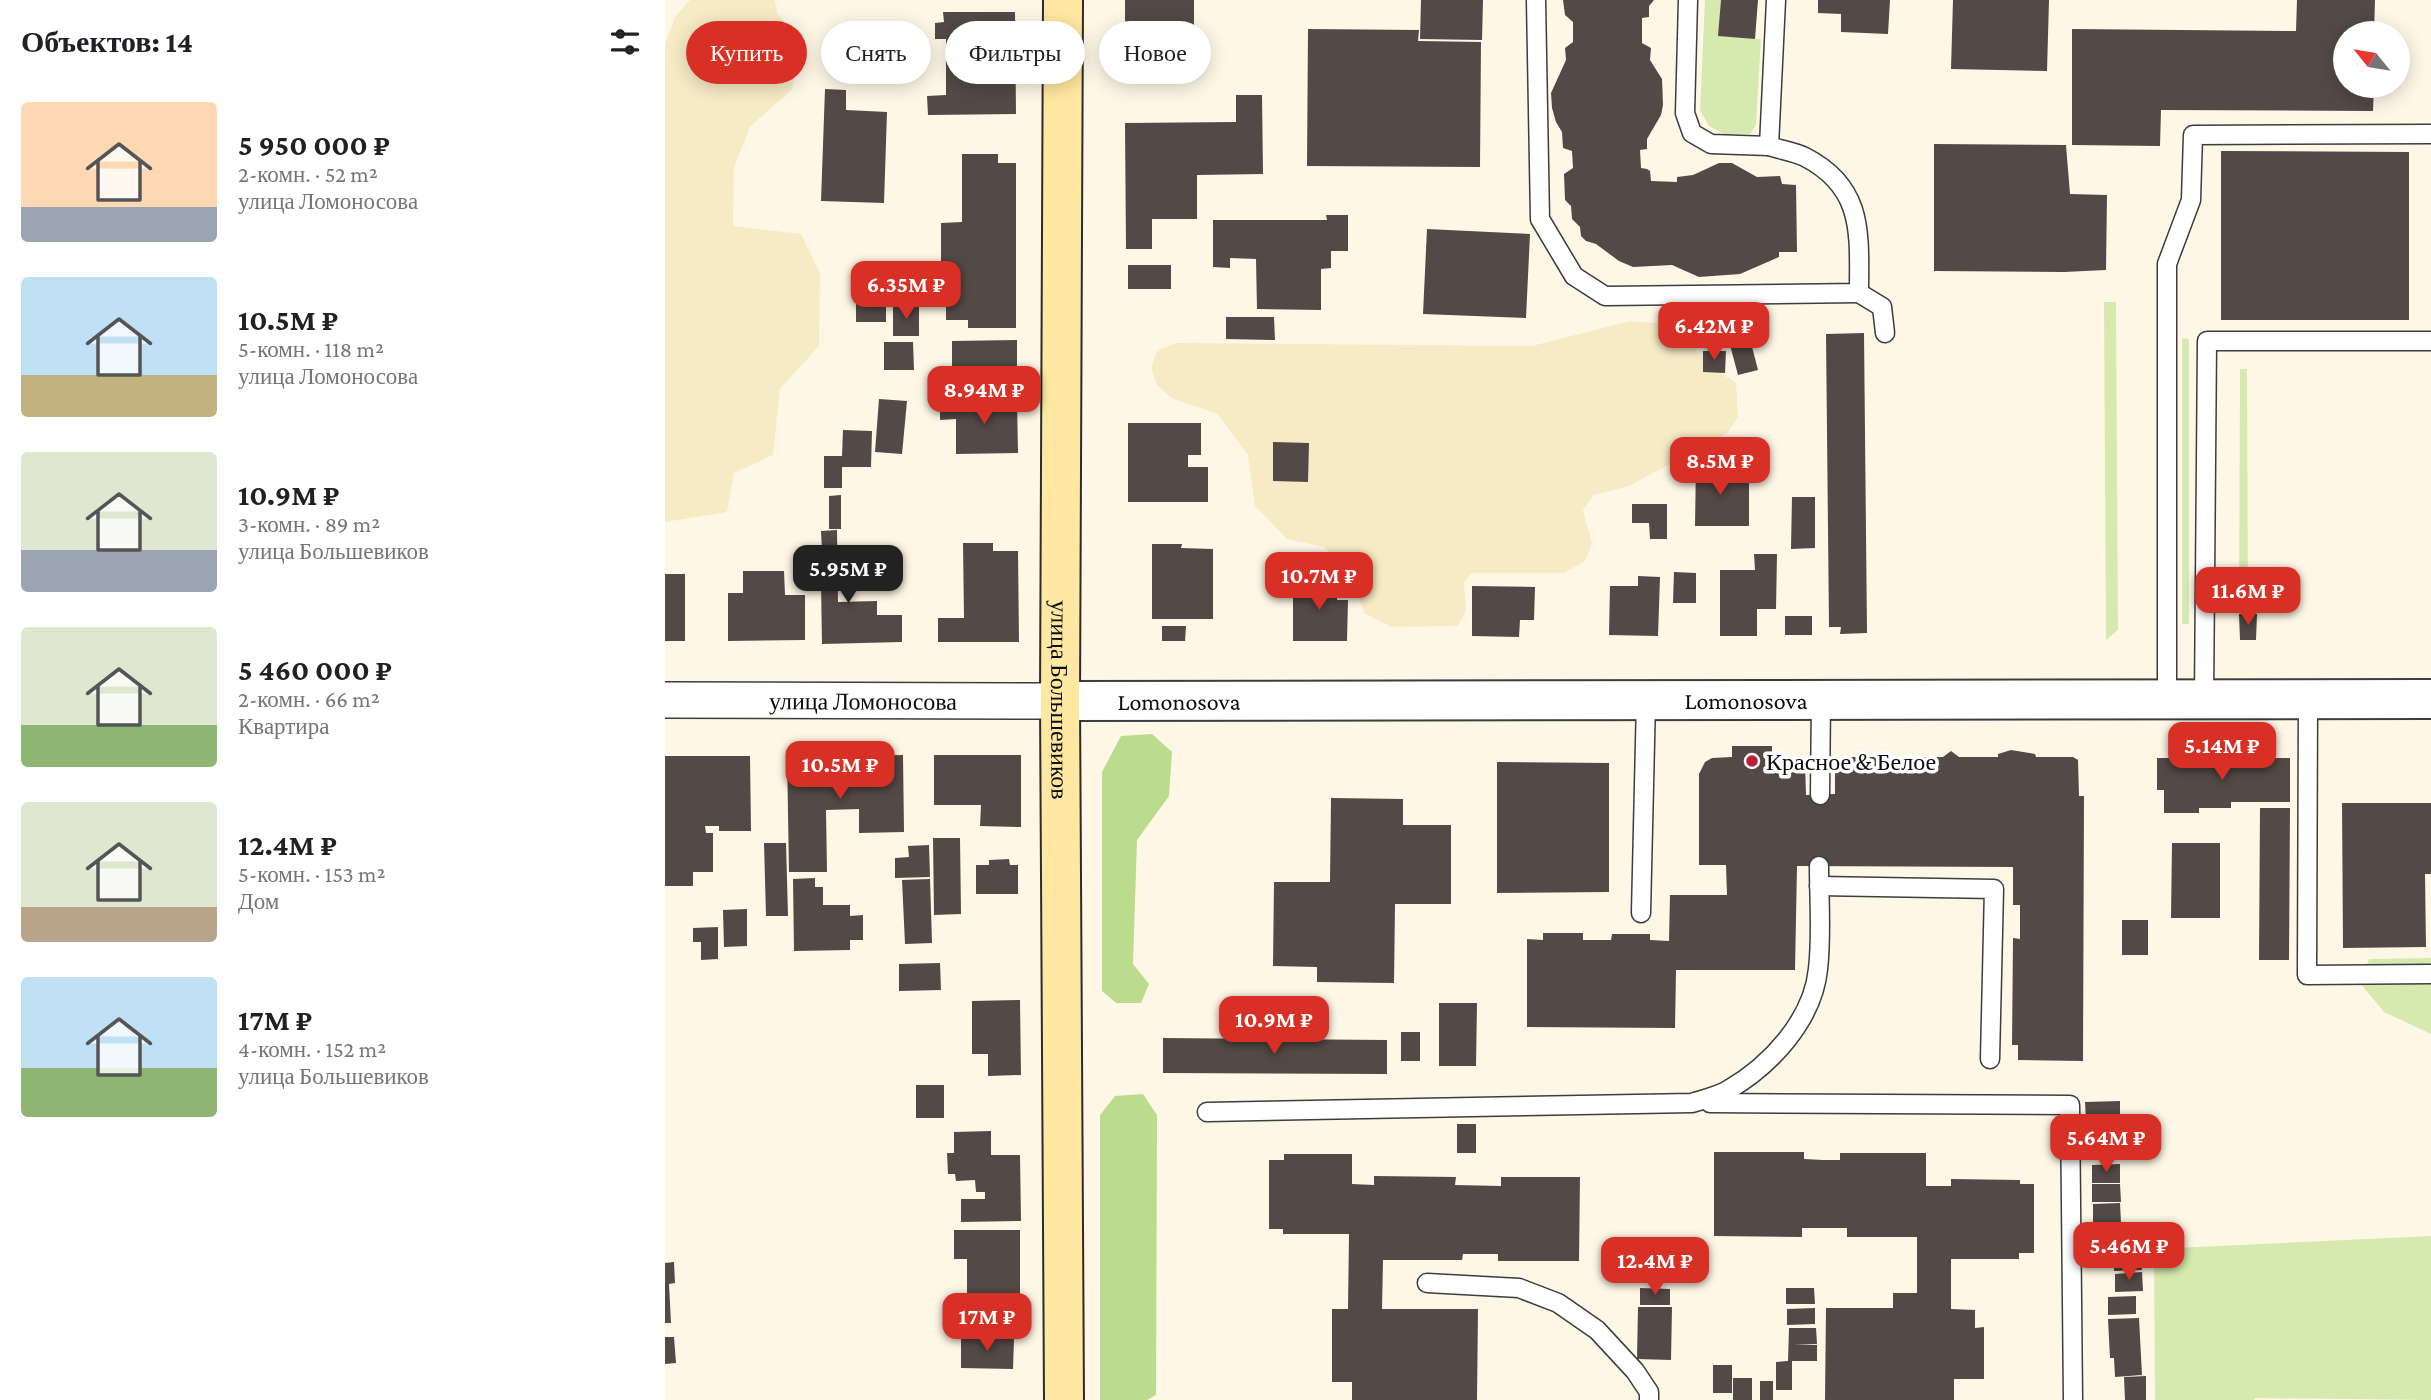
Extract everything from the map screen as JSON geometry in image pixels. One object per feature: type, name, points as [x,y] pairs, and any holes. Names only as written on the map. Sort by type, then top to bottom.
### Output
[{"type":"main road","name":"улица Большевиков","points":[[1063,0],[1060,701],[1064,1400]]},
{"type":"street","name":"Lomonosova","points":[[1060,701],[2431,699]]},
{"type":"street","name":"улица Ломоносова","points":[[665,700],[1060,701]]},
{"type":"lane","points":[[1537,0],[1540,219],[1574,276],[1605,296],[1859,293],[1882,307],[1885,333]]},
{"type":"lane","points":[[1688,0],[1685,113],[1692,134],[1711,144],[1769,146],[1805,157],[1833,177],[1853,203],[1859,233],[1859,293]]},
{"type":"lane","points":[[1769,146],[1776,0]]},
{"type":"lane","points":[[2186,700],[2167,264],[2191,200],[2193,135],[2431,134]]},
{"type":"lane","points":[[2186,700],[2207,341],[2431,341]]},
{"type":"lane","points":[[1641,913],[1646,700]]},
{"type":"lane","points":[[1820,795],[1821,700]]},
{"type":"lane","points":[[2308,700],[2307,975],[2431,974]]},
{"type":"lane","points":[[1692,1103],[1726,1092],[1761,1068],[1783,1045],[1803,1015],[1814,991],[1818,969],[1819,866]]},
{"type":"lane","points":[[1819,886],[1994,889],[1990,1059]]},
{"type":"lane","points":[[1207,1112],[1692,1103],[2070,1105],[2073,1400]]},
{"type":"lane","points":[[1427,1283],[1519,1288],[1558,1303],[1597,1330],[1635,1371],[1649,1392],[1649,1400]]},
{"type":"shaded area","points":[[690,0],[775,0],[777,13],[784,21],[686,21],[686,84],[793,84],[792,89],[750,127],[734,168],[733,226],[801,234],[820,273],[819,346],[780,389],[773,455],[734,473],[727,512],[665,522],[665,45],[675,17]]},
{"type":"shaded area","points":[[1630,321],[1666,324],[1684,337],[1710,366],[1736,383],[1738,417],[1727,433],[1629,486],[1594,495],[1583,510],[1592,544],[1585,561],[1564,573],[1472,573],[1464,582],[1466,611],[1458,626],[1391,627],[1364,613],[1351,572],[1324,547],[1287,539],[1255,506],[1248,455],[1218,414],[1171,398],[1157,385],[1151,368],[1157,351],[1176,343],[1532,346]]},
{"type":"green space","points":[[1705,0],[1721,0],[1719,36],[1761,39],[1756,125],[1750,134],[1724,134],[1709,126],[1700,110]]},
{"type":"green space","points":[[2104,302],[2116,302],[2118,630],[2106,640]]},
{"type":"green space","points":[[2182,338],[2189,339],[2189,624],[2182,624]]},
{"type":"green space","points":[[2240,369],[2247,369],[2248,613],[2239,614]]},
{"type":"green space","points":[[1152,734],[1172,752],[1169,796],[1137,840],[1133,964],[1149,984],[1141,1003],[1116,1003],[1102,991],[1102,772],[1121,736]]},
{"type":"green space","points":[[2431,958],[2431,1034],[2384,1012],[2360,983],[2369,959]]},
{"type":"green space","points":[[1143,1094],[1157,1115],[1156,1395],[1147,1400],[1100,1400],[1100,1115],[1115,1096]]},
{"type":"green space","points":[[2431,1236],[2431,1400],[2155,1400],[2154,1249]]},
{"type":"building","points":[[1125,0],[1194,0],[1194,21],[1125,21]]},
{"type":"building","points":[[1421,0],[1483,0],[1482,40],[1420,39]]},
{"type":"building","points":[[1563,0],[1654,0],[1649,6],[1649,17],[1642,18],[1642,43],[1651,48],[1650,60],[1662,79],[1663,105],[1661,115],[1647,139],[1647,149],[1640,150],[1641,168],[1650,171],[1651,181],[1677,182],[1677,177],[1693,175],[1719,163],[1732,163],[1757,177],[1780,176],[1782,184],[1796,185],[1797,252],[1779,252],[1779,257],[1740,274],[1699,277],[1672,265],[1633,267],[1581,236],[1580,227],[1572,219],[1571,206],[1565,200],[1564,174],[1573,168],[1572,151],[1563,148],[1562,132],[1552,108],[1551,93],[1566,60],[1565,48],[1573,42],[1573,22],[1565,15]]},
{"type":"building","points":[[1721,0],[1758,0],[1755,39],[1718,36]]},
{"type":"building","points":[[1818,0],[1890,0],[1888,34],[1841,32],[1841,14],[1818,13]]},
{"type":"building","points":[[1953,0],[2049,0],[2047,71],[1951,69]]},
{"type":"building","points":[[2297,0],[2375,0],[2374,21],[2333,21],[2333,98],[2374,98],[2373,111],[2161,110],[2160,146],[2072,145],[2072,29],[2296,31]]},
{"type":"building","points":[[943,12],[1015,12],[1015,21],[945,21],[945,39],[935,39],[935,23],[944,22]]},
{"type":"building","points":[[1308,29],[1419,30],[1418,41],[1481,42],[1480,167],[1307,166]]},
{"type":"building","points":[[946,84],[1016,84],[1016,114],[928,115],[927,96],[946,95]]},
{"type":"building","points":[[825,89],[846,90],[846,110],[887,112],[884,203],[821,201]]},
{"type":"building","points":[[1236,95],[1262,95],[1263,174],[1197,175],[1197,219],[1152,219],[1152,249],[1126,249],[1125,123],[1236,122]]},
{"type":"building","points":[[1934,144],[2066,145],[2070,194],[2107,195],[2106,270],[1934,271]]},
{"type":"building","points":[[2221,151],[2409,152],[2409,320],[2221,320]]},
{"type":"building","points":[[962,154],[998,154],[998,163],[1016,163],[1016,328],[968,328],[968,320],[946,320],[946,302],[924,303],[924,287],[941,287],[941,223],[962,222]]},
{"type":"building","points":[[1326,215],[1348,215],[1348,251],[1331,251],[1331,268],[1321,269],[1321,310],[1257,309],[1256,259],[1230,258],[1230,268],[1213,267],[1213,220],[1327,220]]},
{"type":"building","points":[[1427,229],[1530,234],[1526,318],[1423,314]]},
{"type":"building","points":[[1128,265],[1171,265],[1171,289],[1128,289]]},
{"type":"building","points":[[856,292],[886,292],[886,322],[856,322]]},
{"type":"building","points":[[893,307],[919,307],[919,336],[893,336]]},
{"type":"building","points":[[1226,317],[1274,317],[1275,340],[1226,339]]},
{"type":"building","points":[[1864,333],[1867,633],[1840,634],[1841,627],[1829,627],[1826,334]]},
{"type":"building","points":[[1750,339],[1758,370],[1738,375],[1730,345]]},
{"type":"building","points":[[1017,340],[1017,383],[971,383],[970,374],[952,374],[952,341]]},
{"type":"building","points":[[884,342],[913,342],[914,370],[884,370]]},
{"type":"building","points":[[1703,351],[1726,351],[1725,373],[1703,372]]},
{"type":"building","points":[[879,399],[907,401],[902,454],[875,452]]},
{"type":"building","points":[[1017,401],[1018,453],[956,454],[956,419],[940,420],[940,402]]},
{"type":"building","points":[[1128,423],[1201,423],[1201,455],[1188,455],[1188,467],[1208,467],[1208,502],[1128,502]]},
{"type":"building","points":[[843,430],[872,431],[871,467],[842,467],[842,488],[824,488],[824,456],[842,456]]},
{"type":"building","points":[[1273,442],[1309,443],[1308,482],[1273,481]]},
{"type":"building","points":[[1696,463],[1729,463],[1729,479],[1749,479],[1749,526],[1695,526]]},
{"type":"building","points":[[841,495],[841,529],[829,529],[829,496]]},
{"type":"building","points":[[1792,497],[1815,497],[1815,548],[1791,549]]},
{"type":"building","points":[[1632,504],[1667,504],[1667,539],[1650,539],[1649,523],[1632,523]]},
{"type":"building","points":[[837,530],[838,602],[877,601],[877,615],[902,615],[902,642],[822,644],[821,583],[811,583],[811,551],[822,551],[821,531]]},
{"type":"building","points":[[963,543],[993,543],[993,551],[1018,551],[1019,642],[938,642],[938,618],[964,618]]},
{"type":"building","points":[[1152,544],[1182,544],[1181,548],[1213,549],[1213,619],[1152,619]]},
{"type":"building","points":[[1754,554],[1777,554],[1776,609],[1757,609],[1757,636],[1720,636],[1720,570],[1755,570]]},
{"type":"building","points":[[743,571],[784,571],[785,595],[805,595],[805,640],[728,641],[728,593],[743,593]]},
{"type":"building","points":[[1674,572],[1696,573],[1696,603],[1673,603]]},
{"type":"building","points":[[665,574],[685,574],[685,641],[665,641]]},
{"type":"building","points":[[1638,576],[1660,577],[1658,636],[1609,635],[1610,586],[1638,586]]},
{"type":"building","points":[[1293,580],[1337,580],[1337,600],[1348,600],[1347,641],[1293,641]]},
{"type":"building","points":[[1472,586],[1535,587],[1534,620],[1520,620],[1519,637],[1472,636]]},
{"type":"building","points":[[2239,614],[2257,614],[2256,640],[2240,640]]},
{"type":"building","points":[[1785,616],[1812,616],[1812,635],[1785,635]]},
{"type":"building","points":[[1162,626],[1186,626],[1185,641],[1162,641]]},
{"type":"building","points":[[1732,746],[1772,746],[1772,757],[1801,759],[1805,763],[1806,795],[1835,794],[1835,765],[1843,757],[1943,757],[1951,751],[1959,757],[1998,757],[1998,754],[2011,750],[2035,754],[2036,757],[2073,757],[2078,760],[2079,796],[2084,796],[2083,1061],[2018,1060],[2018,1045],[2012,1045],[2013,938],[2020,939],[2020,905],[2013,905],[2013,867],[1797,866],[1795,970],[1676,970],[1675,1028],[1527,1027],[1527,939],[1543,940],[1543,933],[1583,933],[1583,940],[1611,940],[1612,934],[1650,934],[1650,940],[1669,941],[1670,895],[1727,895],[1726,865],[1699,865],[1699,774],[1705,762],[1712,758],[1732,757]]},
{"type":"building","points":[[787,754],[805,754],[805,757],[903,755],[904,832],[859,833],[859,809],[826,810],[827,872],[789,872]]},
{"type":"building","points":[[934,755],[1021,755],[1021,827],[980,826],[981,805],[934,805]]},
{"type":"building","points":[[665,756],[750,756],[751,831],[719,831],[719,826],[705,826],[706,833],[713,833],[713,872],[693,872],[693,886],[665,886]]},
{"type":"building","points":[[2157,758],[2290,758],[2290,802],[2231,802],[2231,808],[2199,808],[2199,813],[2164,813],[2164,790],[2157,790]]},
{"type":"building","points":[[1497,762],[1609,763],[1609,892],[1497,893]]},
{"type":"building","points":[[1331,798],[1403,799],[1403,825],[1451,825],[1451,904],[1395,904],[1394,983],[1317,982],[1317,967],[1273,966],[1274,882],[1330,882]]},
{"type":"building","points":[[2342,803],[2431,803],[2431,874],[2425,874],[2426,947],[2343,948]]},
{"type":"building","points":[[2260,808],[2290,808],[2289,960],[2259,960]]},
{"type":"building","points":[[933,838],[960,838],[961,914],[934,915]]},
{"type":"building","points":[[764,843],[786,843],[788,916],[766,916]]},
{"type":"building","points":[[2172,843],[2220,843],[2220,918],[2171,918]]},
{"type":"building","points":[[929,845],[930,877],[895,878],[895,858],[909,857],[908,846]]},
{"type":"building","points":[[1009,859],[1010,865],[1018,865],[1018,894],[976,894],[976,865],[989,865],[989,860]]},
{"type":"building","points":[[815,878],[815,887],[823,887],[823,905],[850,905],[850,916],[863,915],[863,940],[850,940],[850,950],[794,951],[793,879]]},
{"type":"building","points":[[930,879],[932,943],[905,944],[902,880]]},
{"type":"building","points":[[747,909],[747,946],[724,947],[723,910]]},
{"type":"building","points":[[2122,920],[2148,920],[2148,955],[2122,955]]},
{"type":"building","points":[[718,927],[718,959],[701,960],[701,942],[693,942],[693,928]]},
{"type":"building","points":[[940,963],[941,990],[899,991],[899,964]]},
{"type":"building","points":[[1020,1000],[1021,1075],[988,1076],[988,1054],[972,1054],[972,1001]]},
{"type":"building","points":[[1439,1003],[1477,1003],[1476,1066],[1439,1066]]},
{"type":"building","points":[[1401,1032],[1420,1032],[1420,1061],[1401,1061]]},
{"type":"building","points":[[1163,1038],[1387,1040],[1387,1074],[1163,1073]]},
{"type":"building","points":[[916,1085],[944,1085],[944,1118],[916,1118]]},
{"type":"building","points":[[2120,1101],[2120,1119],[2086,1120],[2085,1102]]},
{"type":"building","points":[[1457,1124],[1476,1124],[1476,1153],[1457,1153]]},
{"type":"building","points":[[991,1131],[991,1155],[1020,1155],[1021,1221],[961,1222],[961,1199],[985,1199],[985,1192],[976,1192],[975,1180],[956,1181],[955,1174],[948,1174],[947,1153],[954,1153],[954,1132]]},
{"type":"building","points":[[1714,1152],[1804,1152],[1804,1159],[1823,1160],[1840,1160],[1840,1153],[1926,1153],[1926,1186],[1951,1186],[1951,1179],[2020,1180],[2020,1184],[2034,1184],[2034,1253],[2019,1253],[2019,1259],[1951,1259],[1951,1309],[1975,1310],[1975,1328],[1984,1327],[1984,1379],[1954,1379],[1954,1400],[1825,1400],[1826,1308],[1893,1308],[1893,1293],[1917,1293],[1917,1237],[1847,1237],[1847,1228],[1802,1228],[1802,1237],[1714,1236]]},
{"type":"building","points":[[1284,1154],[1352,1154],[1352,1184],[1374,1185],[1374,1176],[1456,1177],[1455,1185],[1501,1186],[1501,1177],[1580,1177],[1579,1261],[1498,1261],[1498,1254],[1463,1254],[1462,1260],[1383,1260],[1382,1309],[1478,1309],[1477,1400],[1352,1400],[1352,1382],[1332,1382],[1332,1309],[1348,1309],[1349,1234],[1283,1234],[1283,1229],[1269,1229],[1269,1160],[1284,1160]]},
{"type":"building","points":[[2120,1164],[2120,1183],[2092,1183],[2092,1165]]},
{"type":"building","points":[[2092,1184],[2120,1184],[2121,1202],[2092,1202]]},
{"type":"building","points":[[2120,1203],[2121,1222],[2093,1222],[2093,1204]]},
{"type":"building","points":[[2093,1223],[2121,1223],[2121,1241],[2094,1242]]},
{"type":"building","points":[[954,1230],[1020,1230],[1020,1318],[967,1318],[967,1259],[954,1259]]},
{"type":"building","points":[[2141,1252],[2142,1270],[2114,1271],[2114,1253]]},
{"type":"building","points":[[674,1262],[675,1283],[669,1284],[671,1323],[665,1323],[665,1263]]},
{"type":"building","points":[[2142,1272],[2143,1291],[2115,1292],[2115,1274]]},
{"type":"building","points":[[1640,1288],[1670,1289],[1670,1305],[1640,1305]]},
{"type":"building","points":[[1786,1288],[1814,1288],[1815,1304],[1786,1304]]},
{"type":"building","points":[[2136,1296],[2136,1314],[2108,1315],[2108,1297]]},
{"type":"building","points":[[1638,1307],[1672,1307],[1671,1360],[1637,1359]]},
{"type":"building","points":[[1815,1308],[1815,1324],[1787,1325],[1787,1309]]},
{"type":"building","points":[[2139,1318],[2142,1375],[2115,1377],[2114,1358],[2110,1358],[2108,1319]]},
{"type":"building","points":[[1789,1328],[1816,1328],[1817,1344],[1794,1345],[1817,1345],[1817,1361],[1792,1361],[1792,1390],[1776,1390],[1776,1362],[1788,1361]]},
{"type":"building","points":[[665,1337],[674,1337],[676,1363],[665,1364]]},
{"type":"building","points":[[961,1338],[1014,1339],[1013,1369],[961,1368]]},
{"type":"building","points":[[1713,1365],[1732,1365],[1732,1393],[1713,1393]]},
{"type":"building","points":[[2146,1376],[2146,1400],[2125,1400],[2124,1377]]},
{"type":"building","points":[[1733,1378],[1752,1378],[1752,1400],[1733,1400]]},
{"type":"building","points":[[1760,1381],[1773,1381],[1773,1400],[1760,1400]]},
{"type":"place","name":"Красное & Белое","points":[[1752,761]]}]
